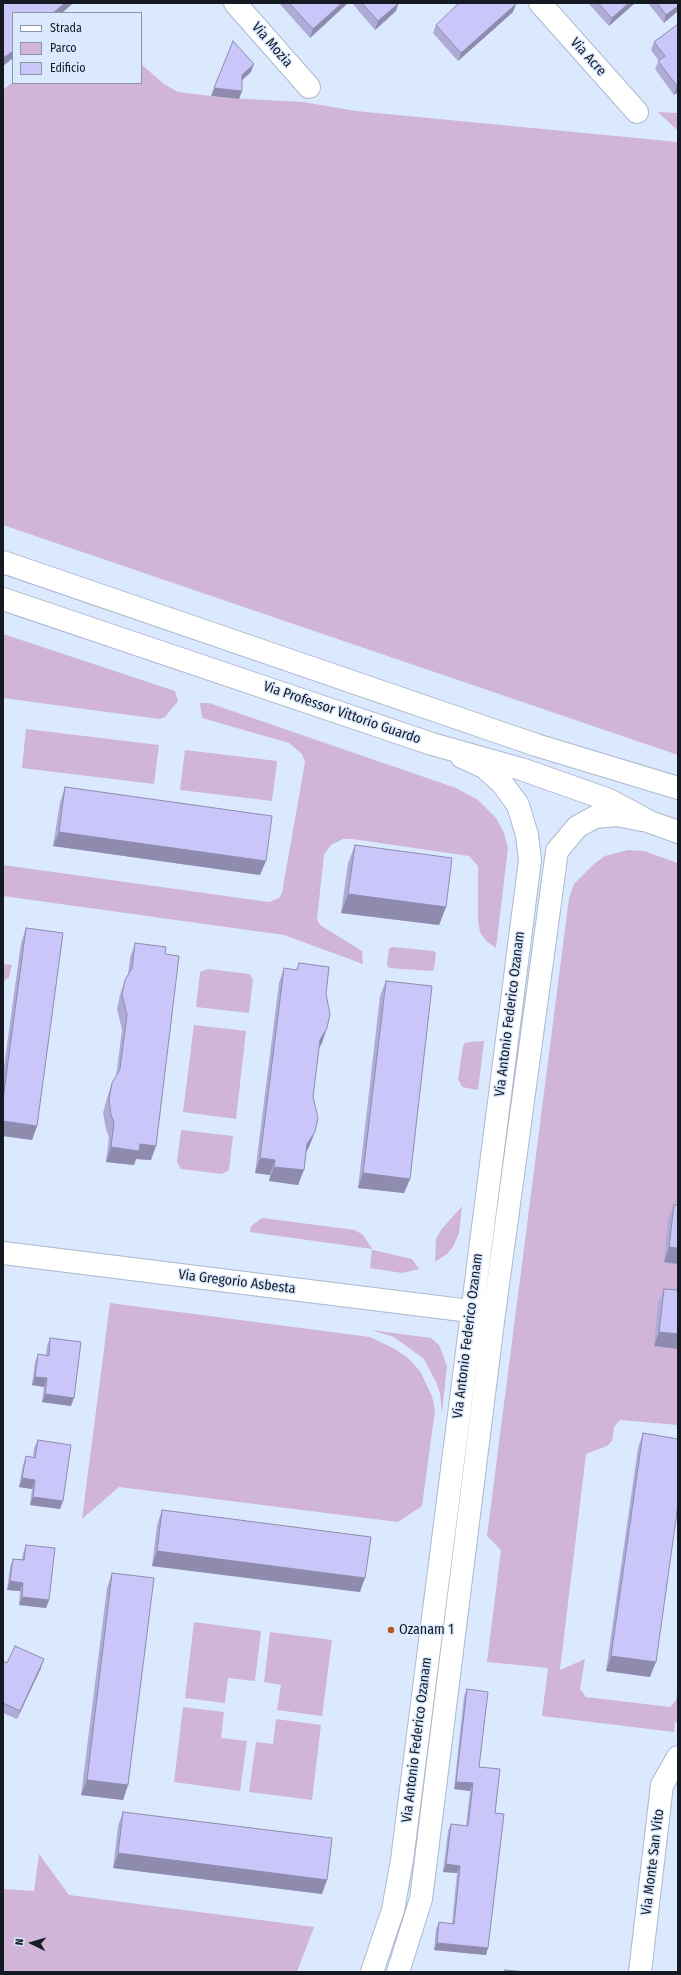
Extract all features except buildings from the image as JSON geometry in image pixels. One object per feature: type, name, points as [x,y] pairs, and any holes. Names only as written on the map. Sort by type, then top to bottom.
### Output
[{"type":"street","name":"Via Mozia","points":[[235,3],[308,87]]},
{"type":"street","name":"Via Acre","points":[[540,3],[637,112]]},
{"type":"street","points":[[3,562],[548,749],[678,788]]},
{"type":"street","name":"Via Professor Vittorio Guardo","points":[[3,599],[432,744],[521,769],[557,781],[609,800],[650,822],[678,832]]},
{"type":"street","name":"Via Antonio Federico Ozanam","points":[[372,1972],[393,1910],[402,1860],[530,860],[527,835],[518,806],[502,783],[484,767],[432,744]]},
{"type":"street","name":"Via Antonio Federico Ozanam","points":[[398,1972],[421,1899],[494,1314],[557,852],[577,827],[594,817],[617,815],[650,822]]},
{"type":"street","name":"Via Gregorio Asbesta","points":[[3,1252],[494,1314]]},
{"type":"street","name":"Via Monte San Vito","points":[[640,1972],[662,1785],[678,1757]]},
{"type":"street","points":[[412,1972],[421,1899]]},
{"type":"green space","points":[[142,65],[164,84],[178,92],[228,98],[303,102],[356,111],[678,142],[678,755],[3,525],[3,90],[12,83],[142,84]]},
{"type":"green space","points":[[658,112],[678,113],[678,131]]},
{"type":"green space","points":[[3,634],[175,691],[178,701],[165,717],[159,719],[3,698]]},
{"type":"green space","points":[[200,703],[209,703],[456,788],[478,800],[496,818],[504,833],[508,848],[496,948],[486,941],[480,932],[478,921],[478,866],[469,856],[352,839],[343,839],[331,845],[324,855],[317,919],[320,925],[362,951],[363,964],[284,935],[3,896],[3,865],[269,902],[279,898],[282,893],[305,762],[302,754],[289,743],[202,718]]},
{"type":"green space","points":[[26,729],[159,745],[154,784],[22,768]]},
{"type":"green space","points":[[185,750],[277,761],[272,801],[180,790]]},
{"type":"green space","points":[[628,850],[644,851],[678,863],[678,1425],[620,1420],[614,1427],[612,1441],[607,1446],[586,1454],[560,1670],[585,1659],[580,1689],[586,1697],[670,1707],[676,1700],[678,1686],[678,1722],[675,1722],[674,1732],[542,1716],[548,1668],[487,1662],[501,1550],[487,1536],[569,898],[574,884],[594,864],[605,856]]},
{"type":"green space","points":[[392,947],[434,951],[436,953],[434,969],[432,971],[389,968],[387,965],[389,949]]},
{"type":"green space","points":[[3,964],[12,965],[9,977],[3,982]]},
{"type":"green space","points":[[208,969],[249,974],[253,979],[249,1013],[196,1007],[200,972]]},
{"type":"green space","points":[[194,1025],[246,1031],[236,1119],[183,1112]]},
{"type":"green space","points":[[484,1041],[478,1090],[462,1087],[458,1079],[463,1046],[465,1043]]},
{"type":"green space","points":[[181,1130],[233,1136],[229,1170],[222,1174],[181,1169],[177,1162]]},
{"type":"green space","points":[[462,1206],[459,1233],[453,1247],[447,1254],[435,1262],[436,1239],[441,1230]]},
{"type":"green space","points":[[262,1218],[355,1230],[363,1235],[373,1250],[412,1259],[419,1269],[402,1273],[370,1268],[372,1249],[250,1232],[251,1226]]},
{"type":"green space","points":[[110,1303],[370,1337],[395,1349],[408,1358],[420,1371],[432,1396],[435,1410],[422,1506],[398,1522],[119,1487],[82,1519]]},
{"type":"green space","points":[[371,1330],[431,1338],[439,1345],[447,1366],[442,1413],[440,1393],[424,1359],[394,1337]]},
{"type":"green space","points":[[194,1622],[261,1631],[255,1681],[228,1678],[225,1703],[185,1698]]},
{"type":"green space","points":[[270,1632],[332,1640],[322,1716],[277,1710],[281,1685],[264,1682]]},
{"type":"green space","points":[[183,1707],[224,1712],[221,1738],[247,1741],[240,1791],[174,1782]]},
{"type":"green space","points":[[276,1719],[321,1725],[312,1800],[249,1792],[256,1742],[273,1744]]},
{"type":"green space","points":[[39,1854],[69,1895],[314,1927],[297,1972],[3,1972],[3,1889],[34,1891]]},
{"type":"place","name":"Ozanam 1","points":[[391,1630]]}]
